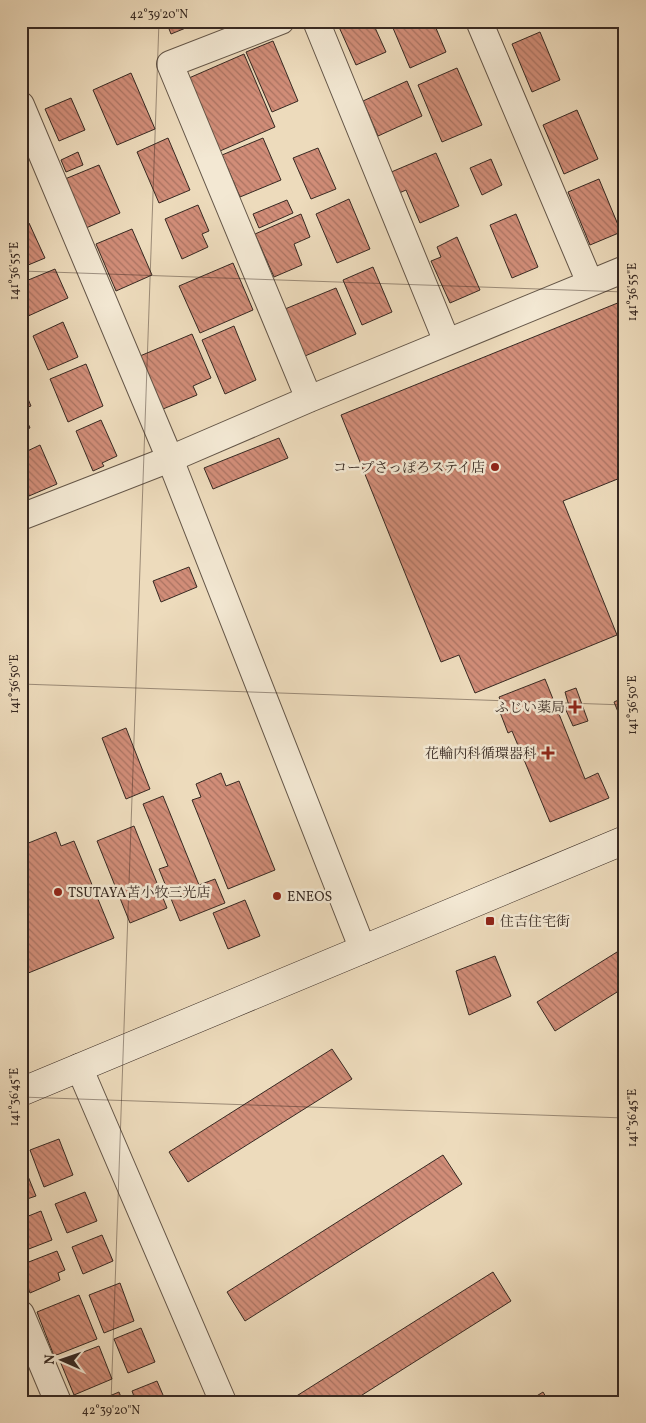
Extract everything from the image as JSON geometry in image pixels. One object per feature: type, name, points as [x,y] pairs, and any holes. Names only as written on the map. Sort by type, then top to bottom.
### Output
[{"type":"street","points":[[281,21],[170,64],[309,399]]},
{"type":"street","points":[[316,21],[447,342]]},
{"type":"street","points":[[479,21],[590,283]]},
{"type":"street","points":[[21,105],[170,459],[363,950]]},
{"type":"street","points":[[21,517],[170,459],[309,399],[625,269]]},
{"type":"street","points":[[21,1092],[625,840]]},
{"type":"street","points":[[79,1067],[223,1402]]},
{"type":"street","points":[[21,1314],[58,1402]]},
{"type":"building","points":[[166,21],[192,21],[193,25],[171,34]]},
{"type":"building","points":[[351,21],[372,21],[386,52],[356,65],[339,27]]},
{"type":"building","points":[[390,21],[433,21],[446,52],[410,68]]},
{"type":"building","points":[[540,32],[560,80],[532,92],[512,44]]},
{"type":"building","points":[[273,41],[298,101],[272,112],[246,52]]},
{"type":"building","points":[[244,54],[275,127],[220,151],[189,78]]},
{"type":"building","points":[[457,68],[482,125],[442,142],[418,85]]},
{"type":"building","points":[[131,73],[155,129],[117,145],[93,90]]},
{"type":"building","points":[[407,81],[422,116],[378,136],[363,101]]},
{"type":"building","points":[[71,98],[85,130],[59,141],[45,109]]},
{"type":"building","points":[[577,110],[598,159],[564,174],[543,125]]},
{"type":"building","points":[[168,138],[190,190],[159,203],[137,152]]},
{"type":"building","points":[[263,138],[281,180],[240,197],[222,155]]},
{"type":"building","points":[[318,148],[336,189],[311,199],[293,158]]},
{"type":"building","points":[[78,152],[83,165],[66,172],[61,160]]},
{"type":"building","points":[[436,153],[459,206],[420,223],[406,190],[397,194],[389,173]]},
{"type":"building","points":[[491,159],[502,185],[482,195],[470,168]]},
{"type":"building","points":[[99,165],[120,213],[86,228],[65,179]]},
{"type":"building","points":[[599,179],[621,232],[590,245],[568,192]]},
{"type":"building","points":[[349,199],[370,249],[337,263],[316,214]]},
{"type":"building","points":[[287,200],[293,213],[259,228],[253,214]]},
{"type":"building","points":[[198,205],[209,231],[202,234],[208,247],[182,259],[165,219]]},
{"type":"building","points":[[301,214],[310,237],[294,244],[302,265],[274,277],[255,234]]},
{"type":"building","points":[[516,214],[538,267],[512,278],[490,225]]},
{"type":"building","points":[[29,223],[45,258],[21,268],[21,226]]},
{"type":"building","points":[[132,229],[152,275],[116,291],[96,244]]},
{"type":"building","points":[[457,237],[480,290],[450,303],[431,261],[441,257],[437,247]]},
{"type":"building","points":[[233,263],[253,310],[200,333],[179,286]]},
{"type":"building","points":[[373,267],[392,312],[362,325],[343,280]]},
{"type":"building","points":[[55,269],[68,298],[26,317],[21,306],[21,283]]},
{"type":"building","points":[[336,288],[356,334],[305,356],[285,309]]},
{"type":"building","points":[[625,300],[625,476],[563,501],[617,635],[475,693],[459,655],[441,662],[341,415]]},
{"type":"building","points":[[63,322],[78,357],[48,370],[33,336]]},
{"type":"building","points":[[234,326],[256,380],[225,394],[202,340]]},
{"type":"building","points":[[192,334],[211,378],[193,386],[197,395],[163,409],[140,356]]},
{"type":"building","points":[[86,364],[103,406],[68,422],[50,379]]},
{"type":"building","points":[[23,387],[31,406],[22,409],[30,428],[21,431],[21,388]]},
{"type":"building","points":[[101,420],[117,456],[102,463],[104,466],[93,471],[76,431]]},
{"type":"building","points":[[279,438],[288,458],[213,489],[204,468]]},
{"type":"building","points":[[40,445],[57,484],[29,496],[21,476],[21,454]]},
{"type":"building","points":[[189,567],[197,587],[161,602],[153,581]]},
{"type":"building","name":"花輪内科循環器科","points":[[545,679],[585,779],[598,773],[609,798],[550,822],[512,731],[508,733],[498,707],[502,705],[499,697]]},
{"type":"building","name":"ふじい薬局","points":[[576,688],[588,721],[573,726],[565,708],[569,706],[565,692]]},
{"type":"building","points":[[625,697],[625,729],[614,702]]},
{"type":"building","points":[[126,728],[150,789],[126,799],[102,738]]},
{"type":"building","points":[[221,773],[226,786],[239,781],[275,870],[228,889],[192,800],[201,797],[196,784]]},
{"type":"building","points":[[163,796],[199,885],[215,879],[225,903],[180,921],[159,869],[168,866],[143,804]]},
{"type":"building","points":[[134,826],[167,908],[130,923],[97,841]]},
{"type":"building","name":"TSUTAYA苫小牧三光店","points":[[56,832],[61,846],[74,841],[114,938],[21,976],[21,846]]},
{"type":"building","points":[[245,900],[260,936],[228,949],[213,913]]},
{"type":"building","points":[[625,947],[625,987],[555,1031],[537,1002]]},
{"type":"building","points":[[495,956],[511,996],[469,1015],[456,971]]},
{"type":"building","points":[[332,1049],[352,1079],[188,1182],[169,1152]]},
{"type":"building","points":[[59,1139],[73,1175],[44,1187],[30,1150]]},
{"type":"building","points":[[443,1155],[462,1184],[245,1321],[227,1292]]},
{"type":"building","points":[[21,1159],[36,1196],[21,1201]]},
{"type":"building","points":[[85,1192],[97,1221],[67,1233],[55,1204]]},
{"type":"building","points":[[41,1211],[52,1240],[21,1252],[21,1219]]},
{"type":"building","points":[[102,1235],[113,1261],[83,1274],[72,1247]]},
{"type":"building","points":[[57,1251],[65,1270],[58,1273],[60,1280],[30,1293],[21,1271],[21,1265]]},
{"type":"building","points":[[493,1272],[511,1301],[351,1402],[287,1402]]},
{"type":"building","points":[[120,1283],[134,1321],[104,1333],[89,1295]]},
{"type":"building","points":[[79,1295],[97,1339],[54,1356],[37,1312]]},
{"type":"building","points":[[141,1328],[155,1362],[128,1373],[114,1339]]},
{"type":"building","points":[[99,1346],[112,1379],[74,1395],[60,1361]]},
{"type":"building","points":[[157,1381],[166,1402],[136,1402],[132,1391]]},
{"type":"building","points":[[119,1392],[123,1402],[95,1402]]},
{"type":"building","points":[[543,1392],[549,1402],[527,1402]]},
{"type":"place","name":"コープさっぽろステイ店","points":[[495,467]]},
{"type":"place","name":"ふじい薬局","points":[[575,707]]},
{"type":"place","name":"花輪内科循環器科","points":[[548,753]]},
{"type":"place","name":"TSUTAYA苫小牧三光店","points":[[58,892]]},
{"type":"place","name":"ENEOS","points":[[277,896]]},
{"type":"place","name":"住吉住宅街","points":[[490,921]]}]
